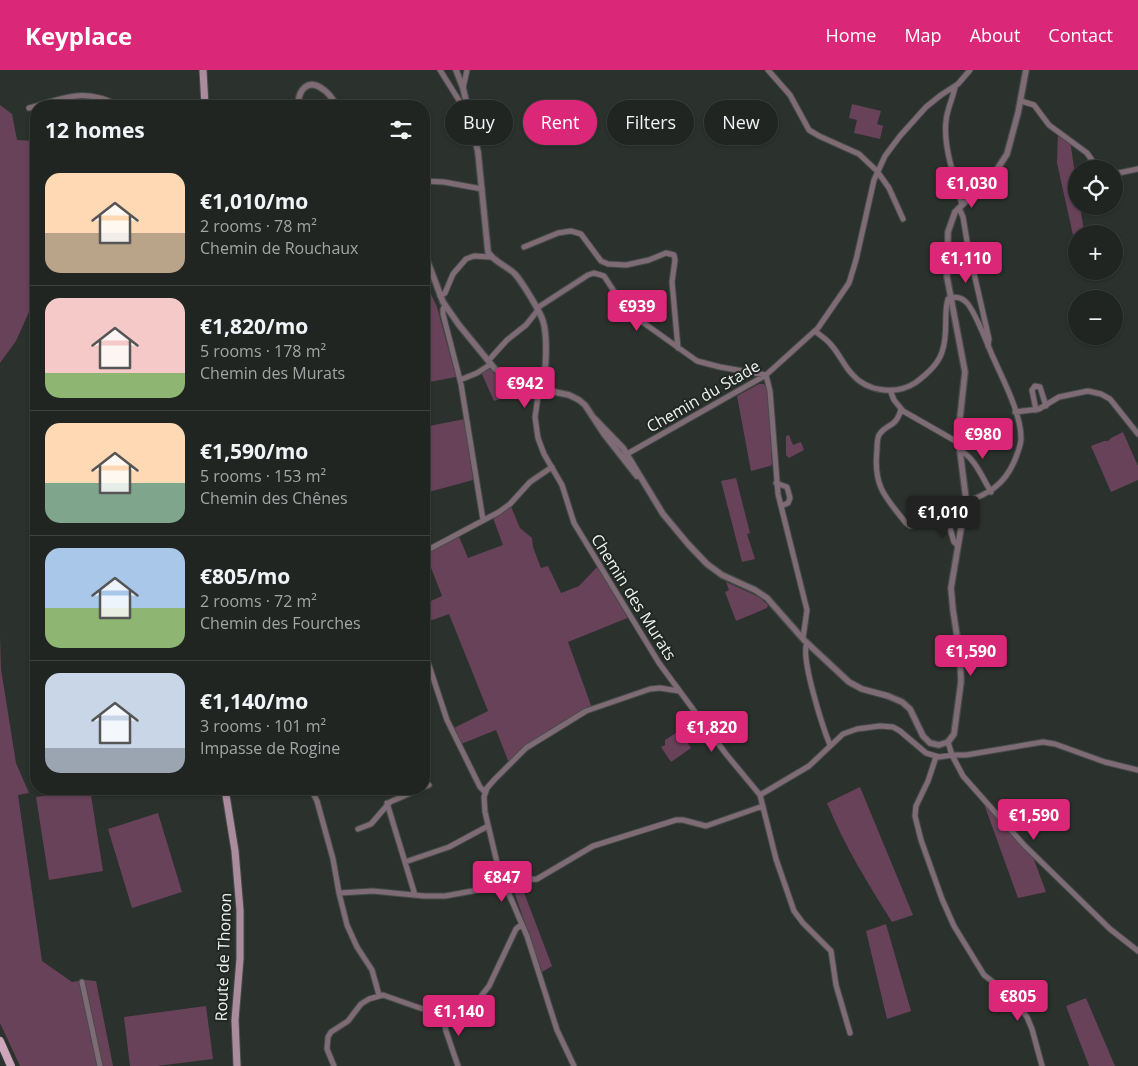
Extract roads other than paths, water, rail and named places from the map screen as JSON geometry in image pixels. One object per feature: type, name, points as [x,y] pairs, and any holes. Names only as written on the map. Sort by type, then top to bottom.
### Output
[{"type":"main road","points":[[203,70],[204,100]]},
{"type":"main road","name":"Route de Thonon","points":[[226,795],[236,852],[240,910],[239,971],[235,1020],[237,1066]]},
{"type":"main road","points":[[0,1041],[10,1066]]},
{"type":"street","points":[[440,70],[459,100]]},
{"type":"street","points":[[456,70],[466,100]]},
{"type":"street","points":[[463,88],[466,70]]},
{"type":"street","points":[[768,70],[790,95],[809,130],[859,154],[877,171],[889,188],[903,219]]},
{"type":"street","points":[[970,70],[955,87],[946,117],[946,126],[951,166],[989,339],[988,346]]},
{"type":"street","points":[[430,268],[445,305],[490,363],[512,382],[576,398],[585,405],[604,434],[625,455],[631,470],[642,481],[670,523],[703,560],[722,575],[768,598],[805,641],[853,685],[902,702],[910,709],[923,736],[930,743],[939,745],[948,742],[953,737],[961,673],[951,594],[952,577],[966,504],[959,443],[964,372],[947,270],[948,232],[953,217],[960,206],[994,174],[1004,160],[1011,143],[1026,70]]},
{"type":"street","points":[[298,100],[301,90],[306,86],[312,85],[319,86],[332,100]]},
{"type":"street","name":"Chemin du Stade","points":[[625,455],[766,375],[815,331],[849,283],[877,171],[892,146],[917,116],[937,98],[955,87]]},
{"type":"street","points":[[53,100],[62,97],[86,95],[106,100]]},
{"type":"street","points":[[202,100],[204,95]]},
{"type":"street","points":[[1021,101],[1034,105],[1049,124],[1090,155],[1093,160]]},
{"type":"street","points":[[476,145],[488,249],[491,257]]},
{"type":"street","points":[[1123,172],[1138,169]]},
{"type":"street","points":[[430,181],[482,189]]},
{"type":"street","points":[[524,246],[558,233],[571,231],[581,234],[601,261],[608,264],[626,265],[649,260],[666,253],[674,255],[672,282],[678,348]]},
{"type":"street","points":[[440,296],[446,291],[453,274],[466,259],[476,256],[491,257],[514,273],[543,318],[545,327],[545,358],[541,390]]},
{"type":"street","points":[[460,380],[477,373],[490,363],[507,340],[526,325],[537,309],[588,275],[598,274],[607,278],[627,311],[678,348],[703,363],[766,375],[770,391],[776,483],[807,610],[805,652],[820,718],[830,745]]},
{"type":"street","points":[[815,331],[830,344],[858,380],[876,388],[890,390],[910,385],[932,368],[940,358],[947,330],[947,301],[952,297],[962,299],[967,303],[988,346],[1016,412],[1020,433],[1019,448],[1007,475],[991,492],[937,516],[914,525],[909,525],[881,490],[876,469],[878,438],[882,432],[896,422],[900,409]]},
{"type":"street","points":[[445,305],[443,317],[460,380],[482,520]]},
{"type":"street","points":[[1036,410],[1032,390],[1035,386],[1040,388],[1046,406]]},
{"type":"street","name":"Chemin des Murats","points":[[541,390],[535,409],[536,428],[542,450],[562,485],[579,532],[652,652],[726,754],[760,795]]},
{"type":"street","points":[[890,390],[900,409],[959,443]]},
{"type":"street","points":[[1016,412],[1036,410],[1059,397],[1090,391],[1110,399],[1138,434]]},
{"type":"street","points":[[960,451],[964,452],[991,492]]},
{"type":"street","points":[[430,549],[507,506],[526,485],[552,467]]},
{"type":"street","points":[[776,483],[787,487],[790,498],[788,503],[781,506]]},
{"type":"street","points":[[937,516],[949,525],[954,542],[958,546]]},
{"type":"street","points":[[430,668],[447,720],[478,783],[482,790],[486,792]]},
{"type":"street","points":[[574,1066],[558,1030],[531,945],[500,874],[488,826],[484,802],[486,792],[495,779],[522,752],[586,711],[650,689],[660,688],[680,691]]},
{"type":"street","points":[[850,1033],[836,985],[831,951],[803,923],[794,911],[776,859],[760,795],[809,766],[830,745],[848,731],[889,726],[900,731],[926,753],[936,757],[966,755],[1048,742],[1105,762],[1138,770]]},
{"type":"street","points":[[948,742],[952,755],[966,780],[1030,852],[1067,885],[1110,929],[1138,951]]},
{"type":"street","points":[[936,757],[928,781],[916,806],[915,816],[920,840],[942,900],[954,926],[984,975],[1010,995],[1027,1018],[1042,1066]]},
{"type":"street","points":[[314,795],[333,859],[338,893],[349,929],[357,947],[372,970],[379,995]]},
{"type":"street","points":[[358,829],[372,823],[387,804],[407,795]]},
{"type":"street","points":[[387,804],[415,895]]},
{"type":"street","points":[[338,893],[373,891],[440,897],[470,893],[482,888],[500,874],[531,880],[537,879],[584,851],[607,841],[676,820],[684,820],[703,826],[710,825],[763,806]]},
{"type":"street","points":[[405,862],[444,849],[488,826]]},
{"type":"street","points":[[334,1066],[327,1048],[328,1037],[331,1032],[348,1021],[361,1004],[369,999],[379,995],[386,995],[426,1010],[442,1012],[472,1003],[482,997],[516,930],[522,924]]},
{"type":"street","points":[[82,982],[100,1066]]},
{"type":"street","points":[[442,1012],[458,1066]]}]
